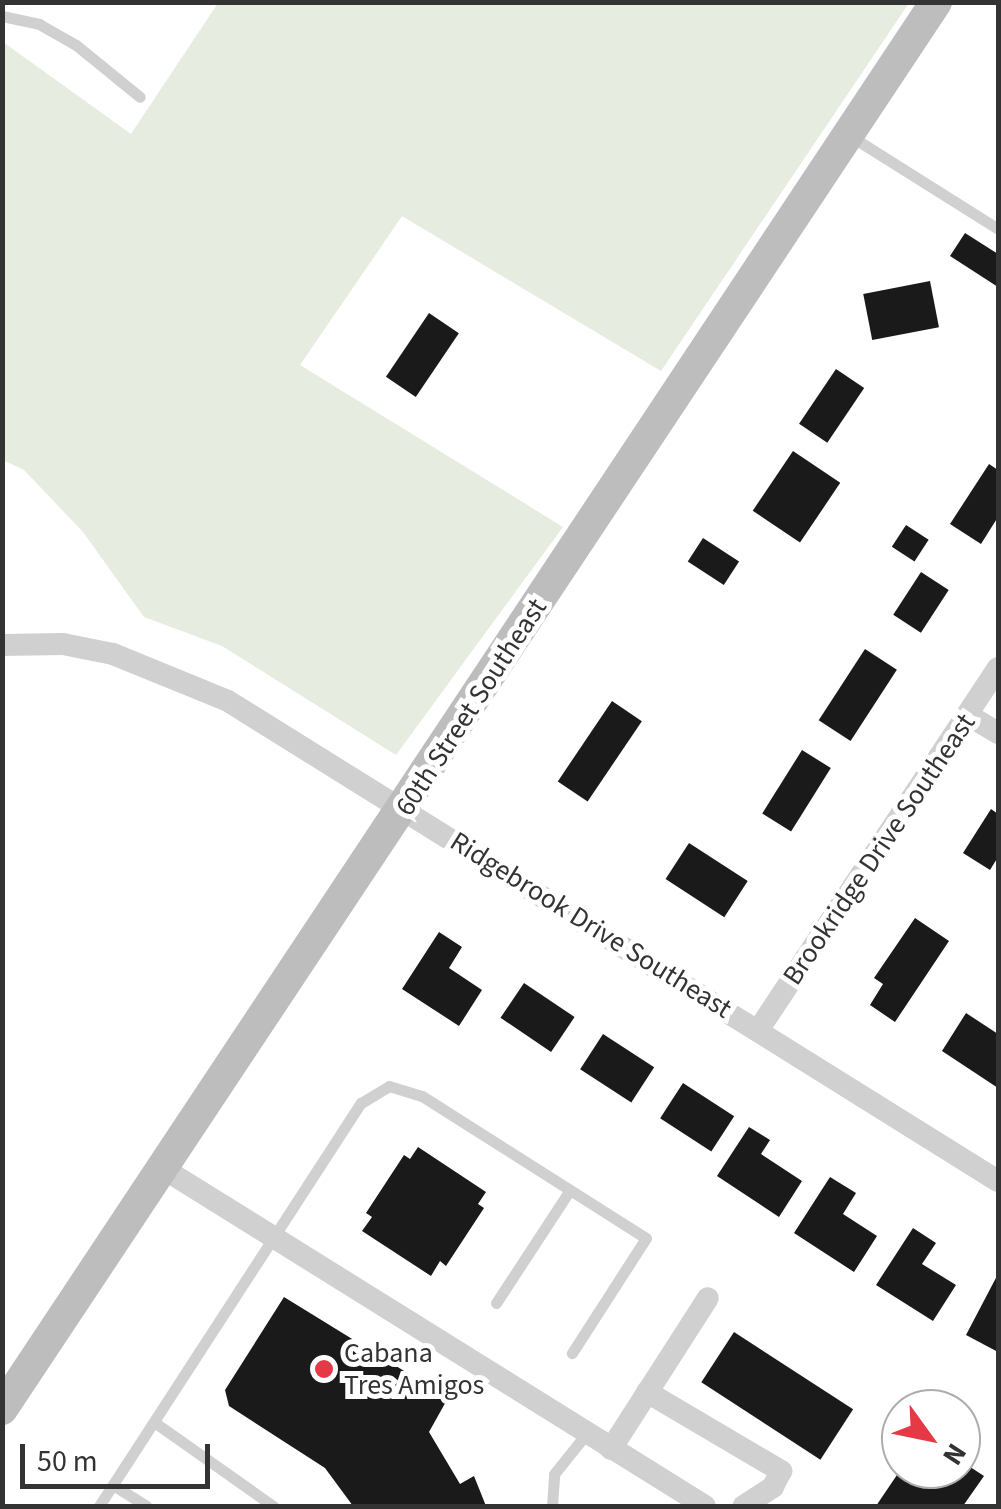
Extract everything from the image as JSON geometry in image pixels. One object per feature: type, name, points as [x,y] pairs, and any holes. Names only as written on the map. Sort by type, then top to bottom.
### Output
[{"type":"main road","name":"60th Street Southeast","points":[[2,1409],[404,809],[936,2]]},
{"type":"street","name":"Ridgebrook Drive Southeast","points":[[2,645],[63,644],[177,678],[404,809],[998,1181]]},
{"type":"street","name":"Brookridge Drive Southeast","points":[[760,1030],[998,668]]},
{"type":"street","points":[[968,715],[998,733]]},
{"type":"street","points":[[164,1169],[705,1506]]},
{"type":"street","points":[[610,1449],[708,1298]]},
{"type":"street","points":[[648,1392],[781,1472],[774,1487],[744,1506]]},
{"type":"lane","points":[[2,16],[38,24],[76,45],[140,97]]},
{"type":"lane","points":[[848,135],[998,229]]},
{"type":"lane","points":[[99,1506],[362,1103],[389,1086],[422,1096],[646,1238],[572,1354]]},
{"type":"lane","points":[[496,1303],[570,1190]]},
{"type":"lane","points":[[154,1422],[273,1506]]},
{"type":"lane","points":[[552,1506],[554,1474],[586,1434]]},
{"type":"lane","points":[[113,1485],[146,1506]]},
{"type":"shaded area","points":[[218,3],[909,3],[661,371],[402,216],[300,365],[563,527],[396,755],[222,646],[144,617],[83,532],[24,470],[3,460],[3,42],[131,134]]},
{"type":"building","points":[[965,233],[998,254],[998,287],[950,256]]},
{"type":"building","points":[[930,281],[939,327],[872,340],[863,294]]},
{"type":"building","points":[[429,313],[459,333],[416,397],[386,377]]},
{"type":"building","points":[[836,369],[864,388],[827,443],[799,424]]},
{"type":"building","points":[[793,451],[840,483],[800,543],[753,511]]},
{"type":"building","points":[[989,464],[998,470],[998,517],[981,544],[950,524]]},
{"type":"building","points":[[906,525],[929,540],[914,562],[892,547]]},
{"type":"building","points":[[703,538],[739,561],[724,585],[688,561]]},
{"type":"building","points":[[921,572],[949,590],[921,633],[893,615]]},
{"type":"building","points":[[865,649],[897,670],[851,741],[819,720]]},
{"type":"building","points":[[612,701],[642,721],[588,802],[558,781]]},
{"type":"building","points":[[802,750],[831,768],[791,832],[762,814]]},
{"type":"building","points":[[991,809],[998,814],[998,857],[990,870],[963,853]]},
{"type":"building","points":[[689,843],[748,881],[724,917],[666,879]]},
{"type":"building","points":[[915,918],[949,941],[895,1022],[870,1005],[883,984],[874,978]]},
{"type":"building","points":[[439,932],[462,947],[449,968],[482,990],[459,1026],[402,989]]},
{"type":"building","points":[[524,983],[575,1017],[551,1052],[501,1018]]},
{"type":"building","points":[[966,1013],[998,1034],[998,1088],[942,1051]]},
{"type":"building","points":[[603,1034],[654,1067],[631,1102],[580,1069]]},
{"type":"building","points":[[683,1083],[734,1116],[711,1151],[660,1118]]},
{"type":"building","points":[[749,1127],[770,1140],[761,1154],[802,1181],[779,1217],[717,1176]]},
{"type":"building","points":[[418,1147],[486,1192],[478,1204],[484,1208],[446,1266],[440,1261],[431,1276],[362,1231],[372,1217],[366,1213],[404,1155],[410,1159]]},
{"type":"building","points":[[830,1177],[856,1193],[843,1214],[877,1236],[854,1272],[794,1233]]},
{"type":"building","points":[[913,1228],[936,1243],[922,1264],[956,1285],[933,1321],[876,1285]]},
{"type":"building","points":[[998,1274],[998,1352],[966,1335]]},
{"type":"building","points":[[284,1297],[448,1398],[429,1432],[460,1484],[474,1476],[486,1506],[353,1506],[325,1468],[229,1406],[225,1390]]},
{"type":"building","points":[[734,1332],[853,1409],[820,1460],[701,1382]]},
{"type":"building","points":[[887,1489],[975,1489],[963,1506],[876,1506]]},
{"type":"place","name":"Cabana Tres Amigos","points":[[324,1369]]}]
